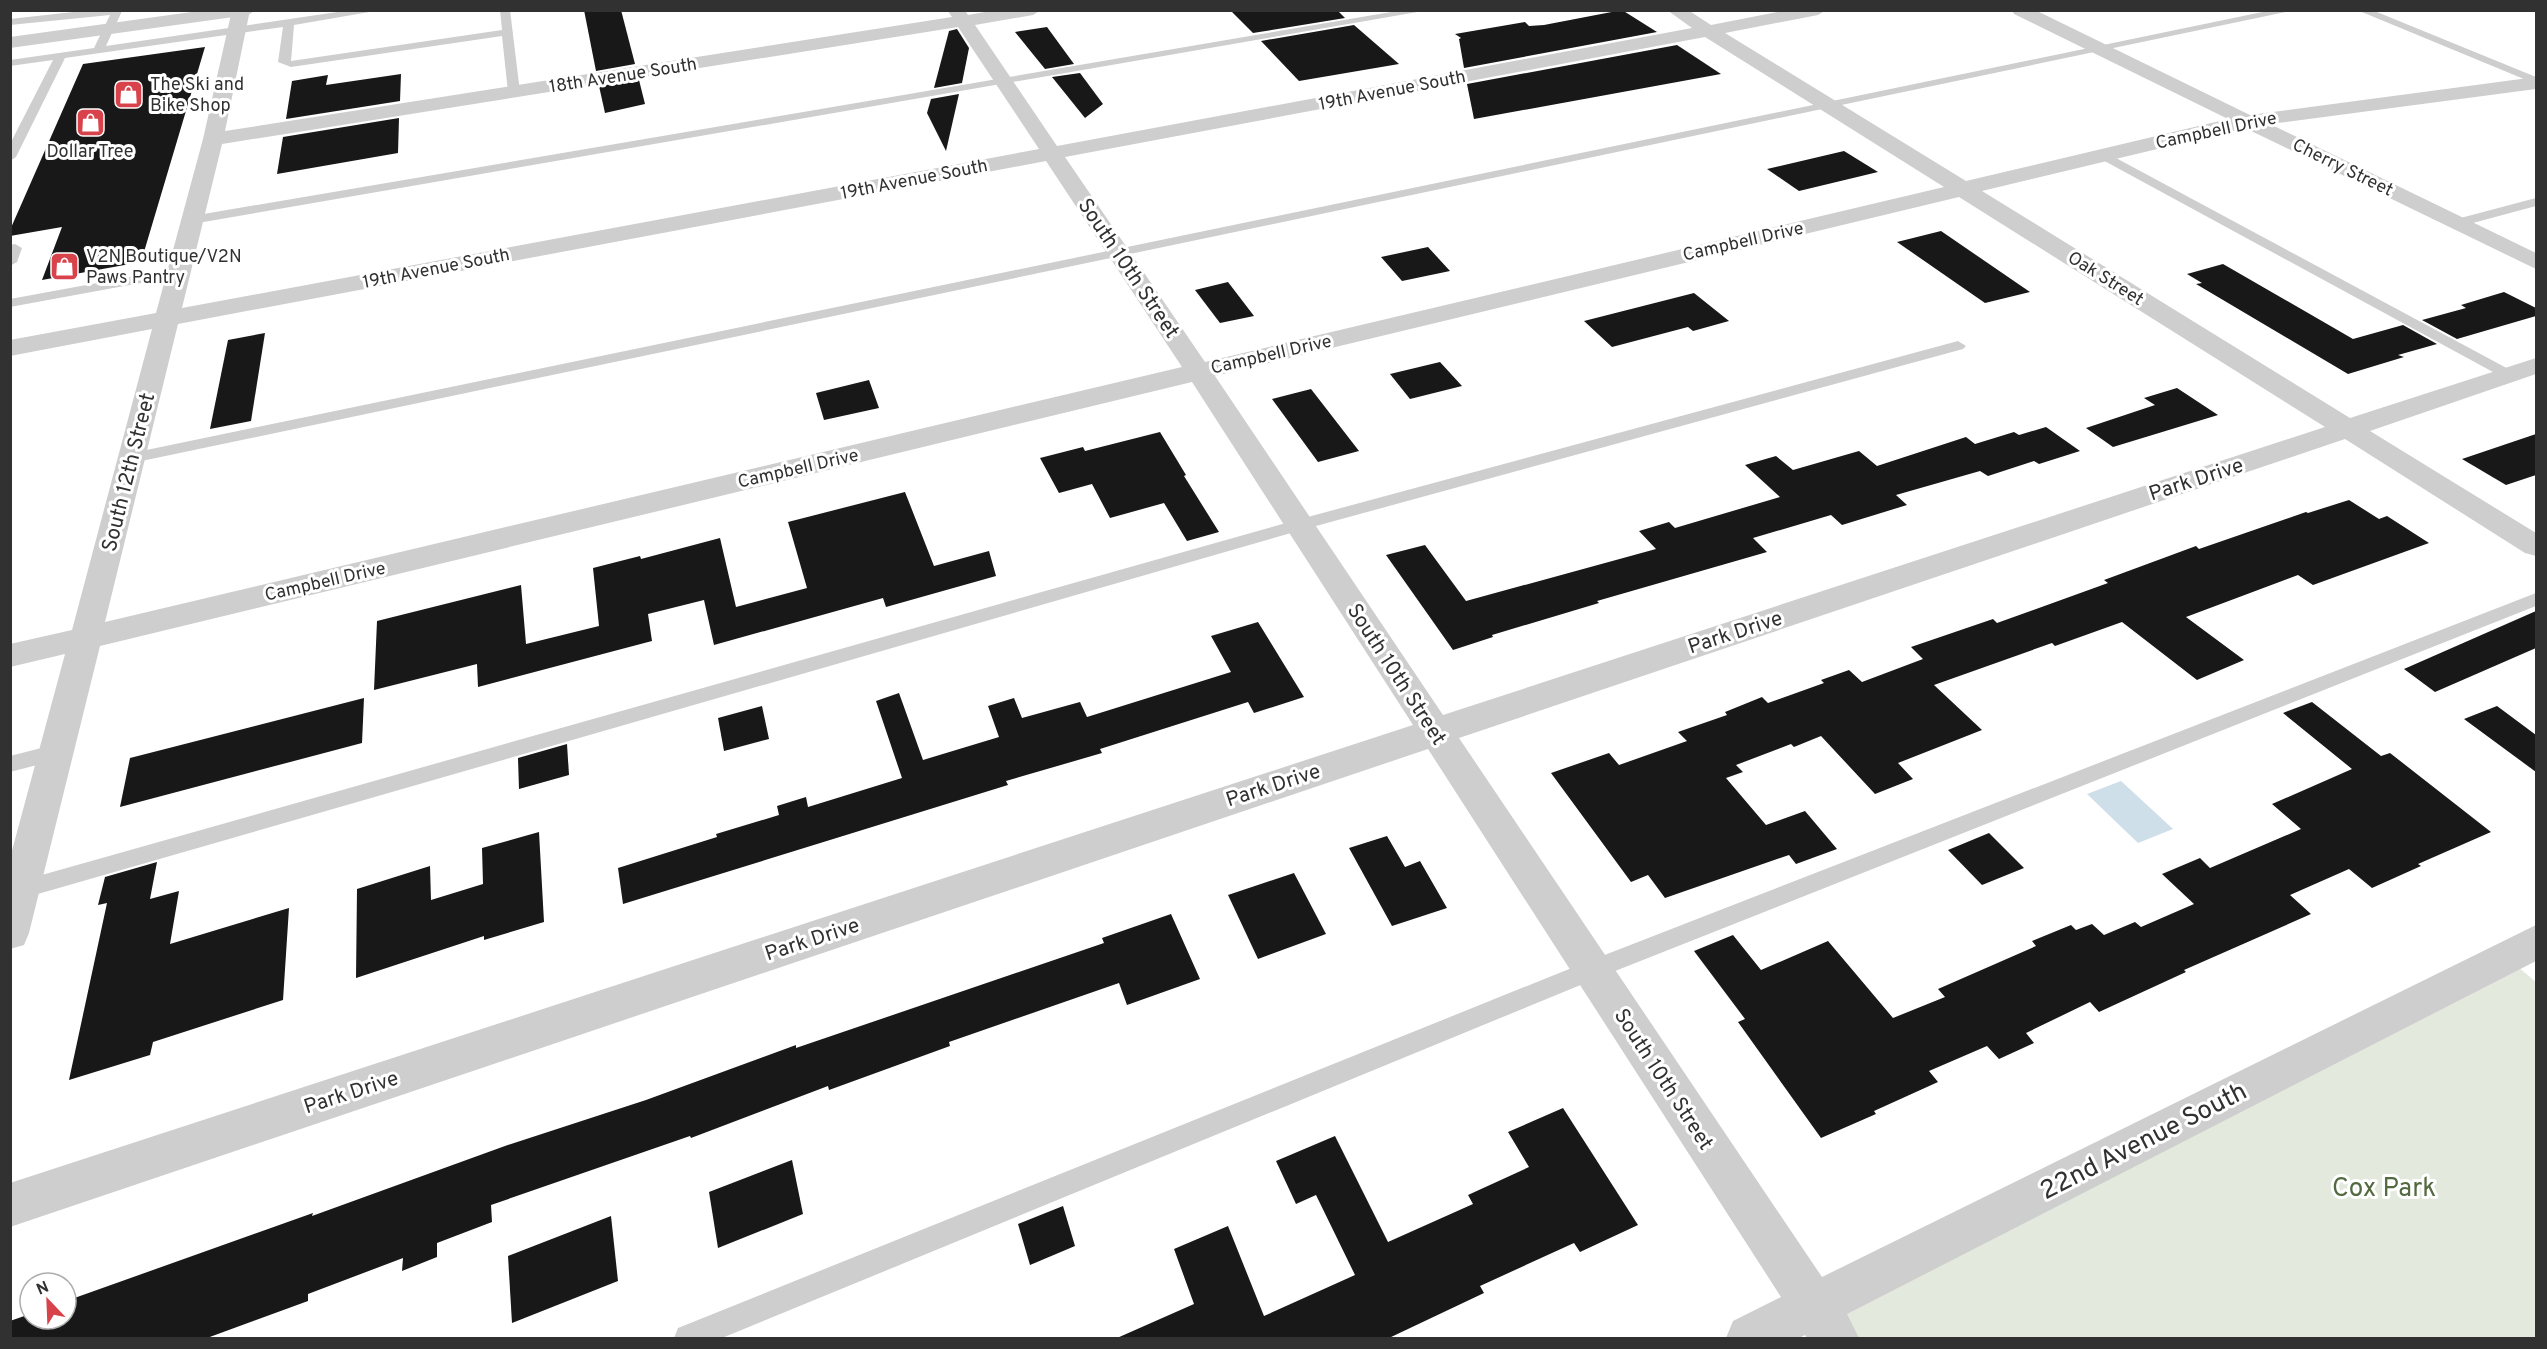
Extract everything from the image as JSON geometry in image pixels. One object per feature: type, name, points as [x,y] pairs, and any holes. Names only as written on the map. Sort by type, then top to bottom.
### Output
[{"type":"street","name":"18th Avenue South","points":[[213,140],[514,92],[960,16],[1033,10]]},
{"type":"street","name":"Oak Street","points":[[1675,10],[2536,546]]},
{"type":"street","name":"19th Avenue South","points":[[10,348],[1818,10]]},
{"type":"street","name":"Cherry Street","points":[[2020,10],[2536,262]]},
{"type":"street","points":[[10,43],[241,16]]},
{"type":"street","name":"South 12th Street","points":[[10,933],[16,891],[57,752],[87,638],[213,140],[241,16]]},
{"type":"street","name":"South 10th Street","points":[[960,16],[1199,371],[1825,1322]]},
{"type":"street","name":"Campbell Drive","points":[[10,656],[2247,121],[2536,82]]},
{"type":"street","name":"Park Drive","points":[[10,1205],[2523,371]]},
{"type":"street","name":"22nd Avenue South","points":[[1750,1338],[1825,1322],[2536,942]]},
{"type":"lane","points":[[10,15],[13,10]]},
{"type":"lane","points":[[10,63],[98,51],[241,16],[290,22],[376,10]]},
{"type":"lane","points":[[505,10],[514,92]]},
{"type":"lane","points":[[192,220],[1424,10]]},
{"type":"lane","points":[[132,458],[2290,10]]},
{"type":"lane","points":[[2362,10],[2536,82]]},
{"type":"lane","points":[[10,22],[117,11],[98,51]]},
{"type":"lane","points":[[290,22],[284,62],[291,64],[507,32]]},
{"type":"lane","points":[[10,157],[61,56]]},
{"type":"lane","points":[[2103,155],[2523,371]]},
{"type":"lane","points":[[2458,224],[2536,202]]},
{"type":"lane","points":[[10,249],[15,248],[10,262]]},
{"type":"lane","points":[[10,303],[178,272]]},
{"type":"lane","points":[[16,891],[1299,525],[1958,346]]},
{"type":"lane","points":[[688,1338],[1592,970],[2536,599]]},
{"type":"lane","points":[[10,764],[57,752]]},
{"type":"green space","name":"Cox Park","points":[[2506,957],[2536,982],[2536,1338],[1835,1338],[1814,1306]]},
{"type":"water","points":[[2121,781],[2173,829],[2138,843],[2087,794]]},
{"type":"building","points":[[584,10],[621,10],[635,64],[596,71]]},
{"type":"building","points":[[1230,10],[1337,10],[1345,18],[1253,33]]},
{"type":"building","points":[[1622,10],[1657,32],[1464,68],[1459,39],[1461,38],[1455,34],[1525,22],[1529,26],[1544,25]]},
{"type":"building","points":[[1354,25],[1399,64],[1299,81],[1261,41]]},
{"type":"building","points":[[1047,27],[1074,64],[1045,69],[1015,32]]},
{"type":"building","points":[[957,29],[969,48],[962,83],[934,88],[949,31]]},
{"type":"building","points":[[1677,45],[1721,74],[1474,119],[1467,84]]},
{"type":"building","points":[[205,47],[141,262],[42,280],[62,227],[10,236],[10,230],[83,64]]},
{"type":"building","points":[[1080,73],[1103,104],[1085,118],[1052,77]]},
{"type":"building","points":[[401,74],[400,101],[286,119],[292,81],[328,75],[326,85]]},
{"type":"building","points":[[639,80],[645,104],[605,113],[599,86]]},
{"type":"building","points":[[959,94],[946,151],[927,113],[931,99]]},
{"type":"building","points":[[399,118],[398,153],[277,174],[283,137]]},
{"type":"building","points":[[1844,151],[1878,172],[1799,191],[1767,169]]},
{"type":"building","points":[[1941,231],[2030,292],[1985,303],[1897,242]]},
{"type":"building","points":[[1428,247],[1450,271],[1402,281],[1381,257]]},
{"type":"building","points":[[2223,264],[2353,339],[2403,325],[2437,344],[2398,355],[2404,357],[2348,374],[2196,284],[2202,283],[2187,274]]},
{"type":"building","points":[[1228,282],[1254,316],[1220,323],[1195,290]]},
{"type":"building","points":[[2504,292],[2536,308],[2536,316],[2457,339],[2422,320],[2466,308],[2461,305]]},
{"type":"building","points":[[1694,293],[1729,321],[1693,331],[1688,327],[1612,347],[1584,321]]},
{"type":"building","points":[[265,333],[251,421],[210,429],[228,340]]},
{"type":"building","points":[[1440,362],[1462,386],[1410,399],[1390,374]]},
{"type":"building","points":[[869,380],[879,408],[824,420],[816,393]]},
{"type":"building","points":[[2177,388],[2218,415],[2113,447],[2086,428],[2155,405],[2144,398]]},
{"type":"building","points":[[1311,389],[1359,451],[1318,462],[1272,399]]},
{"type":"building","points":[[2046,427],[2080,451],[2039,464],[2034,461],[1988,476],[1980,471],[1896,495],[1907,505],[1842,525],[1831,515],[1753,538],[1767,552],[1597,601],[1599,603],[1492,635],[1493,637],[1453,650],[1386,555],[1425,545],[1466,601],[1656,549],[1639,531],[1669,522],[1675,528],[1780,497],[1745,465],[1776,456],[1793,470],[1859,451],[1877,466],[1966,437],[1975,444],[2014,432],[2019,435]]},
{"type":"building","points":[[1160,432],[1219,532],[1187,541],[1164,503],[1110,518],[1092,484],[1059,493],[1040,458],[1083,447],[1085,451]]},
{"type":"building","points":[[2536,434],[2536,475],[2506,485],[2462,459]]},
{"type":"building","points":[[905,492],[934,566],[989,551],[996,576],[886,607],[883,598],[714,645],[704,600],[648,614],[652,641],[478,687],[477,664],[374,690],[377,621],[521,585],[526,644],[599,626],[593,568],[640,556],[641,559],[720,538],[736,607],[807,588],[788,522]]},
{"type":"building","points":[[2349,500],[2379,519],[2387,516],[2429,543],[2313,585],[2298,575],[2186,617],[2244,660],[2197,680],[2122,622],[2055,646],[2052,643],[1934,685],[1982,730],[1898,763],[1913,779],[1875,794],[1821,736],[1794,747],[1791,744],[1736,765],[1743,772],[1726,778],[1766,825],[1805,811],[1837,849],[1796,864],[1789,855],[1665,898],[1648,875],[1631,882],[1551,773],[1609,753],[1619,765],[1687,741],[1678,732],[1727,715],[1725,712],[1762,697],[1768,703],[1824,683],[1821,680],[1849,670],[1862,682],[1923,659],[1911,647],[1993,619],[1997,623],[2108,583],[2104,580],[2196,546],[2199,549],[2306,512]]},
{"type":"building","points":[[2536,611],[2536,648],[2435,692],[2404,669]]},
{"type":"building","points":[[1258,622],[1304,697],[1254,713],[1248,702],[1100,749],[1102,753],[1006,781],[1008,785],[623,904],[618,868],[779,815],[777,806],[806,797],[808,807],[902,778],[876,701],[899,693],[923,760],[999,737],[988,706],[1014,698],[1022,718],[1080,702],[1087,717],[1231,672],[1211,636]]},
{"type":"building","points":[[364,698],[362,743],[120,807],[130,758]]},
{"type":"building","points":[[2312,702],[2381,756],[2390,753],[2491,832],[2418,864],[2421,866],[2372,888],[2349,869],[2290,895],[2311,914],[2184,970],[2186,972],[2099,1012],[2090,1002],[2026,1033],[2034,1043],[1999,1059],[1987,1046],[1929,1071],[1938,1082],[1874,1111],[1876,1114],[1821,1138],[1738,1022],[1745,1019],[1694,951],[1733,935],[1761,970],[1828,941],[1893,1018],[1945,997],[1938,989],[2036,946],[2032,941],[2071,925],[2076,930],[2092,924],[2104,935],[2135,922],[2141,927],[2194,904],[2162,874],[2200,858],[2210,868],[2301,829],[2272,804],[2352,769],[2283,713]]},
{"type":"building","points":[[762,706],[769,739],[724,751],[718,718]]},
{"type":"building","points":[[2497,706],[2536,735],[2536,772],[2464,719]]},
{"type":"building","points":[[567,744],[569,775],[519,789],[518,758]]},
{"type":"building","points":[[539,832],[544,922],[484,940],[484,936],[356,978],[357,889],[430,866],[431,900],[483,884],[482,848]]},
{"type":"building","points":[[1989,833],[2024,868],[1982,885],[1948,850]]},
{"type":"building","points":[[1387,836],[1405,867],[1420,861],[1447,908],[1392,926],[1349,848]]},
{"type":"building","points":[[157,862],[150,899],[179,891],[170,944],[289,908],[283,1000],[153,1042],[150,1055],[69,1080],[107,903],[98,905],[105,877]]},
{"type":"building","points":[[1294,873],[1326,934],[1258,959],[1228,895]]},
{"type":"building","points":[[1171,914],[1200,979],[1127,1005],[1119,983],[949,1042],[950,1046],[829,1090],[828,1086],[691,1138],[690,1136],[491,1205],[492,1222],[437,1243],[437,1257],[402,1271],[403,1258],[308,1294],[308,1301],[207,1338],[10,1338],[10,1321],[18,1318],[18,1331],[78,1331],[78,1297],[505,1146],[646,1100],[796,1045],[796,1048],[1104,943],[1102,938]]},
{"type":"building","points":[[1563,1108],[1638,1225],[1580,1252],[1574,1243],[1480,1286],[1484,1293],[1389,1338],[1117,1338],[1194,1304],[1174,1249],[1228,1226],[1264,1316],[1355,1275],[1316,1195],[1296,1204],[1276,1161],[1335,1136],[1388,1242],[1473,1204],[1468,1195],[1529,1167],[1508,1132]]},
{"type":"building","points":[[792,1160],[803,1214],[718,1248],[709,1192]]},
{"type":"building","points":[[1063,1206],[1075,1246],[1030,1265],[1018,1224]]},
{"type":"building","points":[[611,1216],[618,1281],[512,1323],[508,1256]]},
{"type":"place","name":"The Ski and Bike Shop","points":[[129,94]]},
{"type":"place","name":"Dollar Tree","points":[[90,122]]},
{"type":"place","name":"V2N Boutique/V2N Paws Pantry","points":[[65,266]]}]
